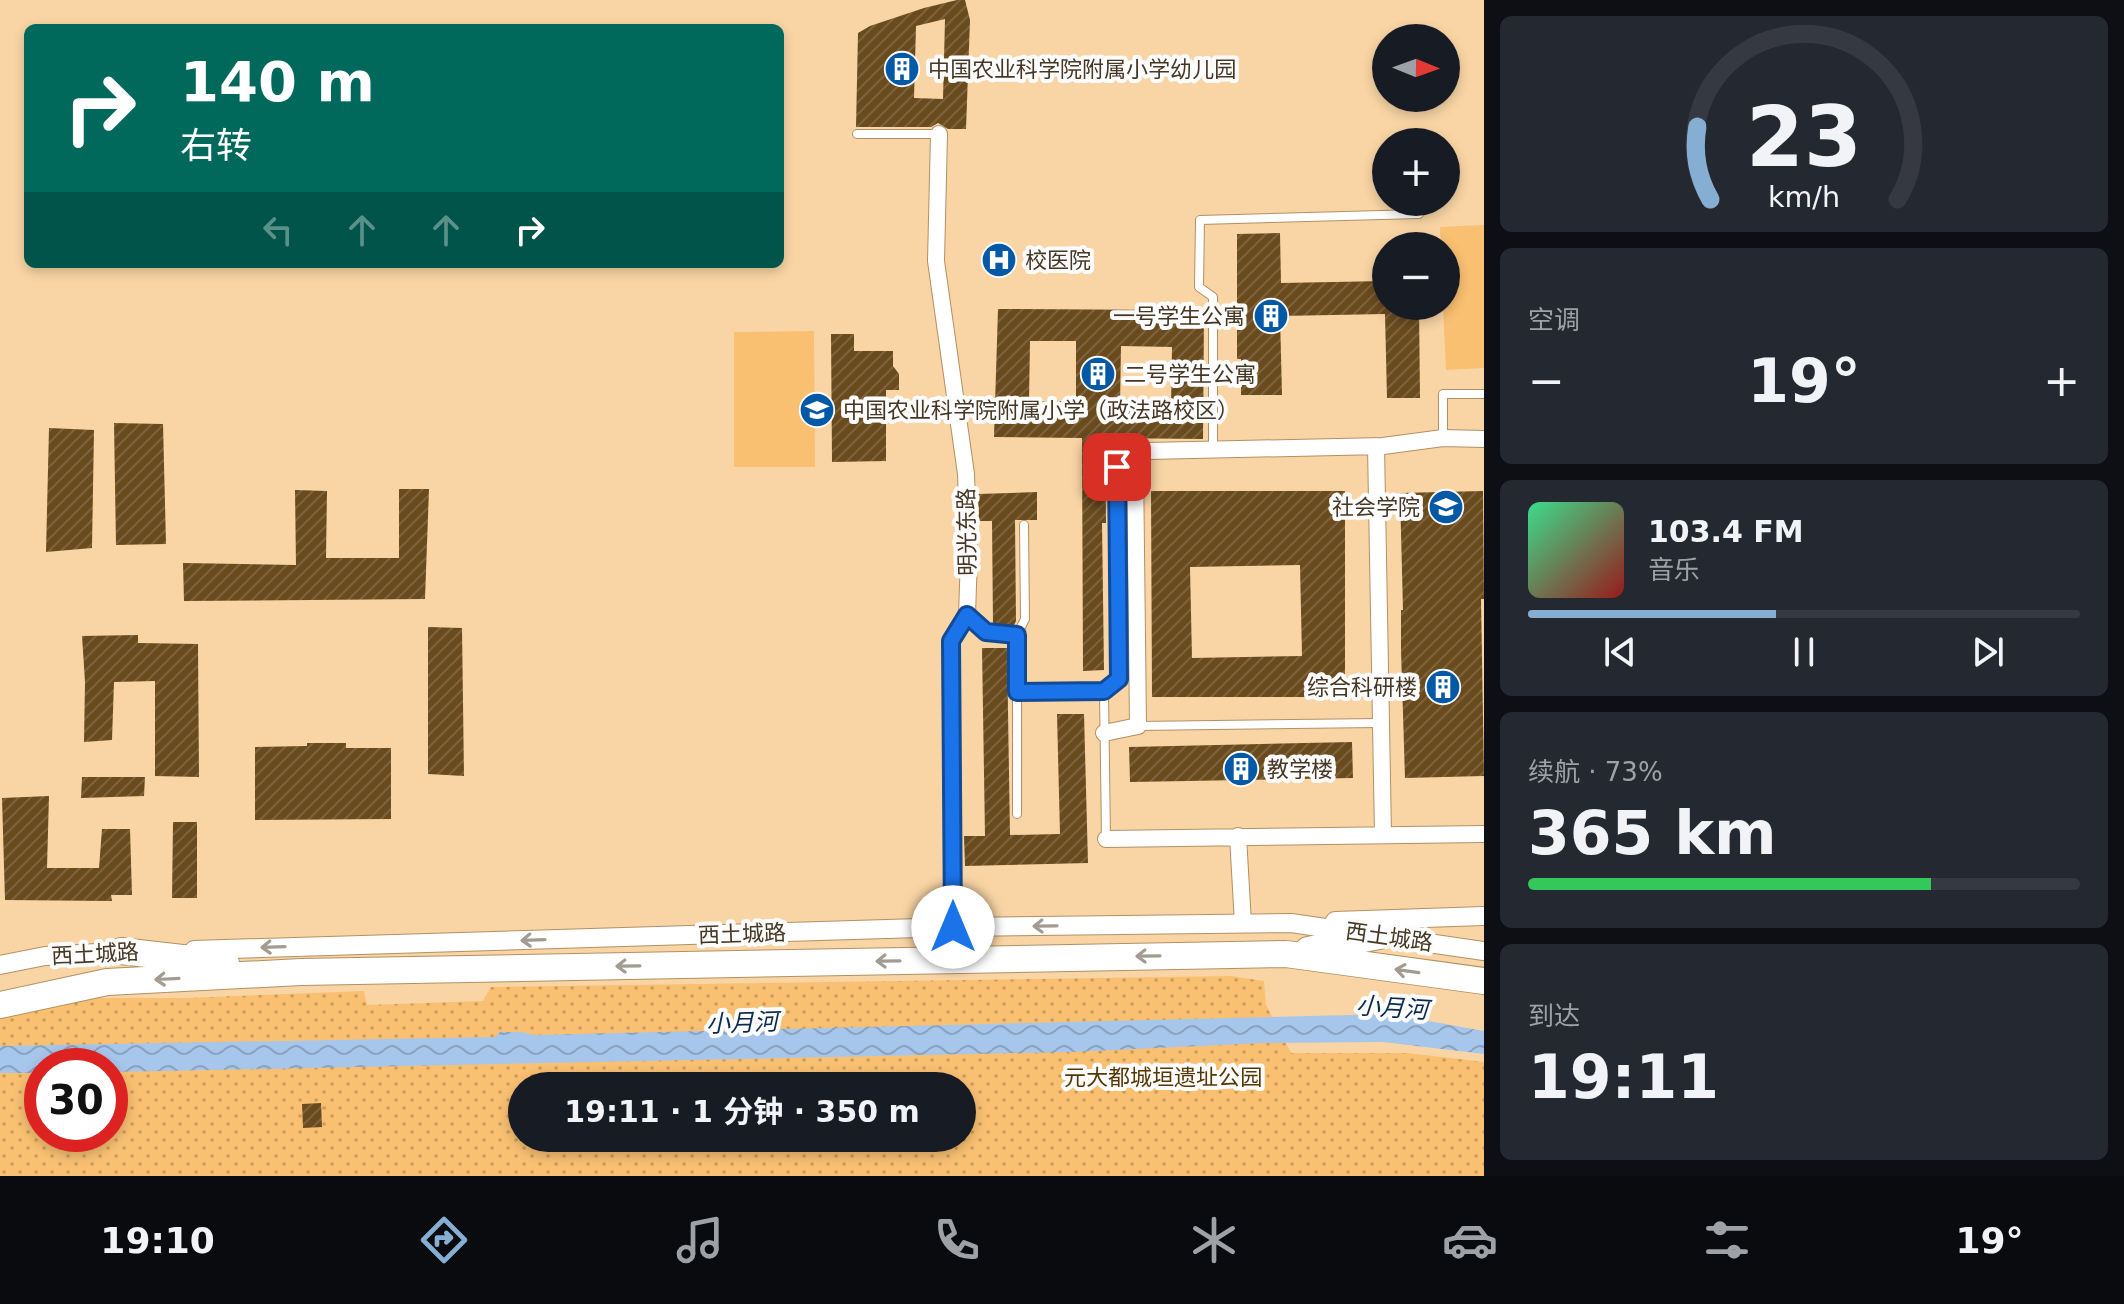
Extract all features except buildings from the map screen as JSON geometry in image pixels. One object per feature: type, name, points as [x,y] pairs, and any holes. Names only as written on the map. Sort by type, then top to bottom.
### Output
[{"type":"highway","points":[[1286,954],[1379,936]]},
{"type":"highway","points":[[121,951],[301,972]]},
{"type":"highway","points":[[0,1005],[107,982],[301,972],[1286,954],[1484,981]]},
{"type":"street","name":"明光东路","points":[[939,134],[936,261],[966,474],[969,556],[967,615],[951,641],[953,927]]},
{"type":"street","points":[[1104,733],[1138,726],[1135,463],[1148,451],[1376,446],[1443,438],[1484,439]]},
{"type":"street","points":[[1376,446],[1383,835]]},
{"type":"street","points":[[1106,839],[1484,834]]},
{"type":"street","points":[[1238,836],[1243,924]]},
{"type":"street","points":[[1291,923],[1484,917]]},
{"type":"street","points":[[1379,936],[1484,917]]},
{"type":"street","name":"西土城路","points":[[0,965],[45,956],[121,951],[953,927],[1291,923],[1484,951]]},
{"type":"lane","points":[[857,134],[939,134]]},
{"type":"lane","points":[[1213,448],[1213,297],[1199,287],[1200,220],[1372,215]]},
{"type":"lane","points":[[1443,438],[1443,394],[1484,394]]},
{"type":"lane","points":[[1017,692],[1104,691],[1119,679],[1117,467]]},
{"type":"lane","points":[[1017,814],[1017,635],[1025,619],[1024,525]]},
{"type":"lane","points":[[967,615],[986,632],[1017,635]]},
{"type":"lane","points":[[1104,691],[1106,839]]},
{"type":"lane","points":[[1138,726],[1380,723]]},
{"type":"green space","points":[[1484,225],[1484,368],[1446,370],[1444,320],[1460,320],[1460,232],[1440,232],[1440,227]]},
{"type":"green space","points":[[814,331],[815,467],[734,467],[734,332]]},
{"type":"green space","name":"元大都城垣遗址公园","points":[[1230,976],[1264,981],[1266,1005],[1291,1053],[1407,1053],[1484,1062],[1484,1176],[0,1176],[0,1018],[90,998],[184,998],[364,991],[367,1005],[483,1001],[491,987]]},
{"type":"water","points":[[1390,1014],[1484,1031],[1484,1054],[1383,1042],[1264,1043],[1071,1052],[128,1072],[128,1048],[24,1048],[24,1073],[0,1073],[0,1046],[495,1037],[500,1032],[535,1035]]},
{"type":"place","name":"中国农业科学院附属小学幼儿园","points":[[902,69]]},
{"type":"place","name":"校医院","points":[[999,260]]},
{"type":"place","name":"一号学生公寓","points":[[1271,316]]},
{"type":"place","name":"二号学生公寓","points":[[1098,374]]},
{"type":"place","name":"中国农业科学院附属小学（政法路校区）","points":[[817,410]]},
{"type":"place","name":"社会学院","points":[[1446,507]]},
{"type":"place","name":"综合科研楼","points":[[1443,687]]},
{"type":"place","name":"教学楼","points":[[1241,769]]},
{"type":"route","points":[[953,927],[951,641],[967,615],[986,632],[1017,635],[1017,692],[1104,691],[1119,679],[1117,467]]},
{"type":"water label","name":"小月河","points":[[1392,1008]]},
{"type":"water label","name":"小月河","points":[[742,1023]]}]
